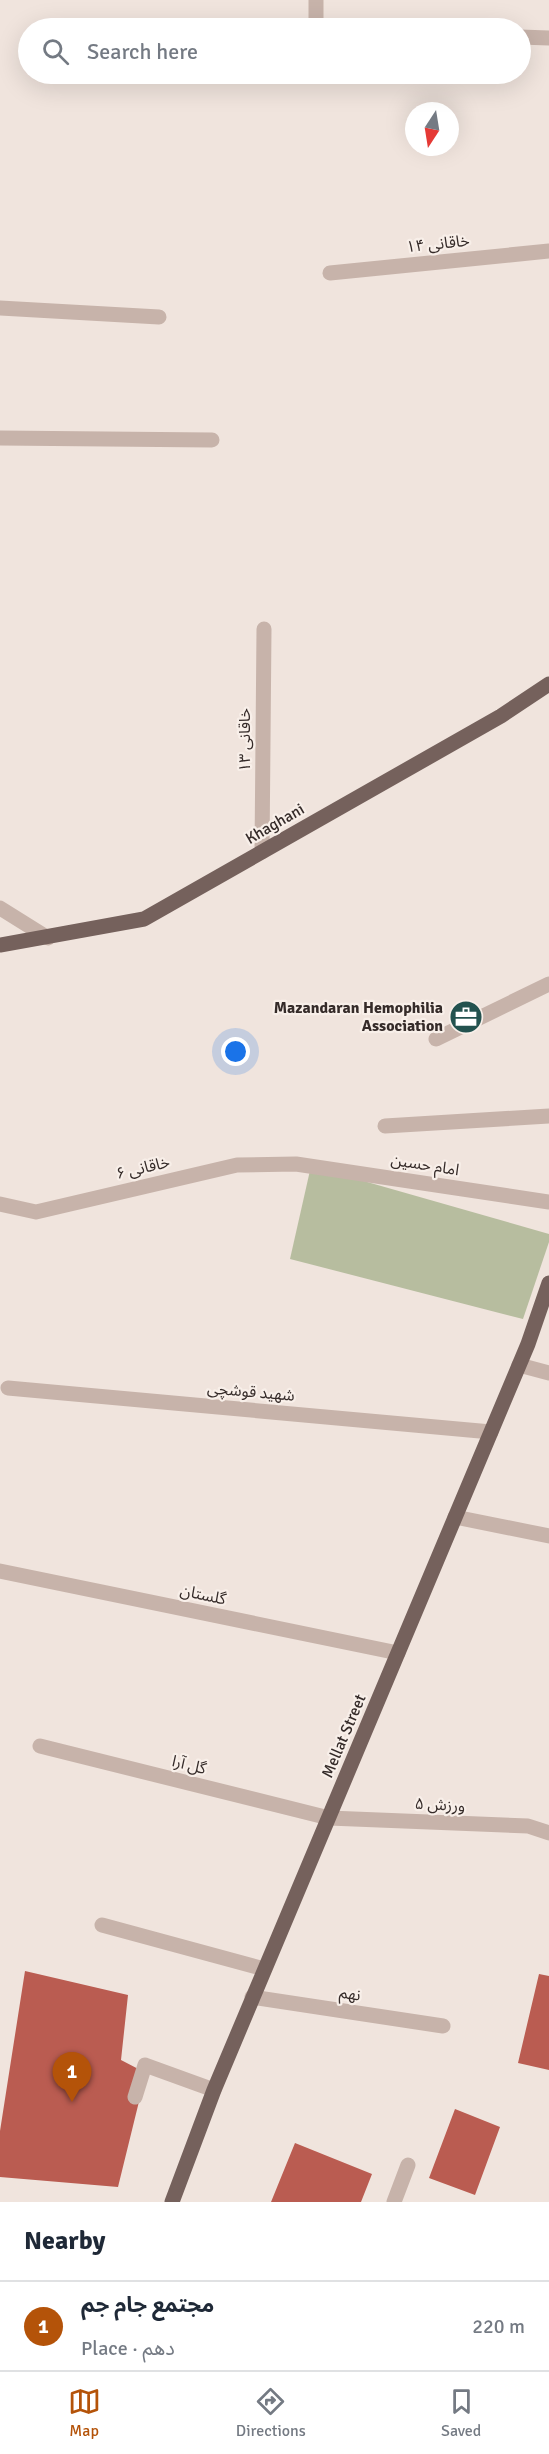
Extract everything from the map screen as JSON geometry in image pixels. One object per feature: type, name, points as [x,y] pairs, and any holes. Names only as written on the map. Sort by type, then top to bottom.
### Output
[{"type":"main road","name":"Khaghani","points":[[0,945],[144,919],[501,716],[549,684]]},
{"type":"main road","name":"Mellat Street","points":[[172,2202],[252,1997],[519,1365],[549,1283]]},
{"type":"street","points":[[316,0],[316,18]]},
{"type":"street","points":[[531,38],[549,38]]},
{"type":"street","name":"خاقانی ۱۴","points":[[330,273],[549,251]]},
{"type":"street","points":[[0,308],[159,316]]},
{"type":"street","points":[[0,438],[212,440]]},
{"type":"street","name":"خاقانی ۱۳","points":[[262,852],[264,629]]},
{"type":"street","points":[[0,908],[48,938]]},
{"type":"street","points":[[436,1039],[549,984]]},
{"type":"street","points":[[385,1126],[549,1116]]},
{"type":"street","name":"امام حسین","points":[[296,1164],[549,1202]]},
{"type":"street","name":"خاقانی ۶","points":[[0,1203],[36,1212],[237,1165],[296,1164]]},
{"type":"street","points":[[519,1365],[549,1373]]},
{"type":"street","name":"شهید قوشچی","points":[[8,1388],[491,1432]]},
{"type":"street","points":[[455,1517],[549,1536]]},
{"type":"street","name":"گلستان","points":[[0,1571],[398,1653]]},
{"type":"street","name":"گل آرا","points":[[40,1746],[328,1818]]},
{"type":"street","name":"ورزش ۵","points":[[328,1818],[528,1826],[549,1833]]},
{"type":"street","points":[[102,1925],[264,1969]]},
{"type":"street","name":"نهم","points":[[252,1997],[443,2026]]},
{"type":"street","points":[[135,2097],[145,2065],[214,2090]]},
{"type":"street","points":[[394,2202],[408,2164]]},
{"type":"green space","points":[[311,1166],[549,1234],[549,1242],[523,1319],[290,1259]]},
{"type":"building","points":[[25,1971],[128,1995],[121,2060],[146,2073],[118,2187],[0,2177],[0,2131]]},
{"type":"building","points":[[539,1974],[549,1976],[549,2070],[518,2063]]},
{"type":"building","points":[[455,2109],[500,2127],[475,2195],[429,2178]]},
{"type":"building","points":[[295,2143],[372,2174],[361,2202],[271,2202]]},
{"type":"place","name":"Mazandaran Hemophilia Association","points":[[466,1017]]},
{"type":"place","name":"مجتمع جام جم","points":[[72,2102]]}]
